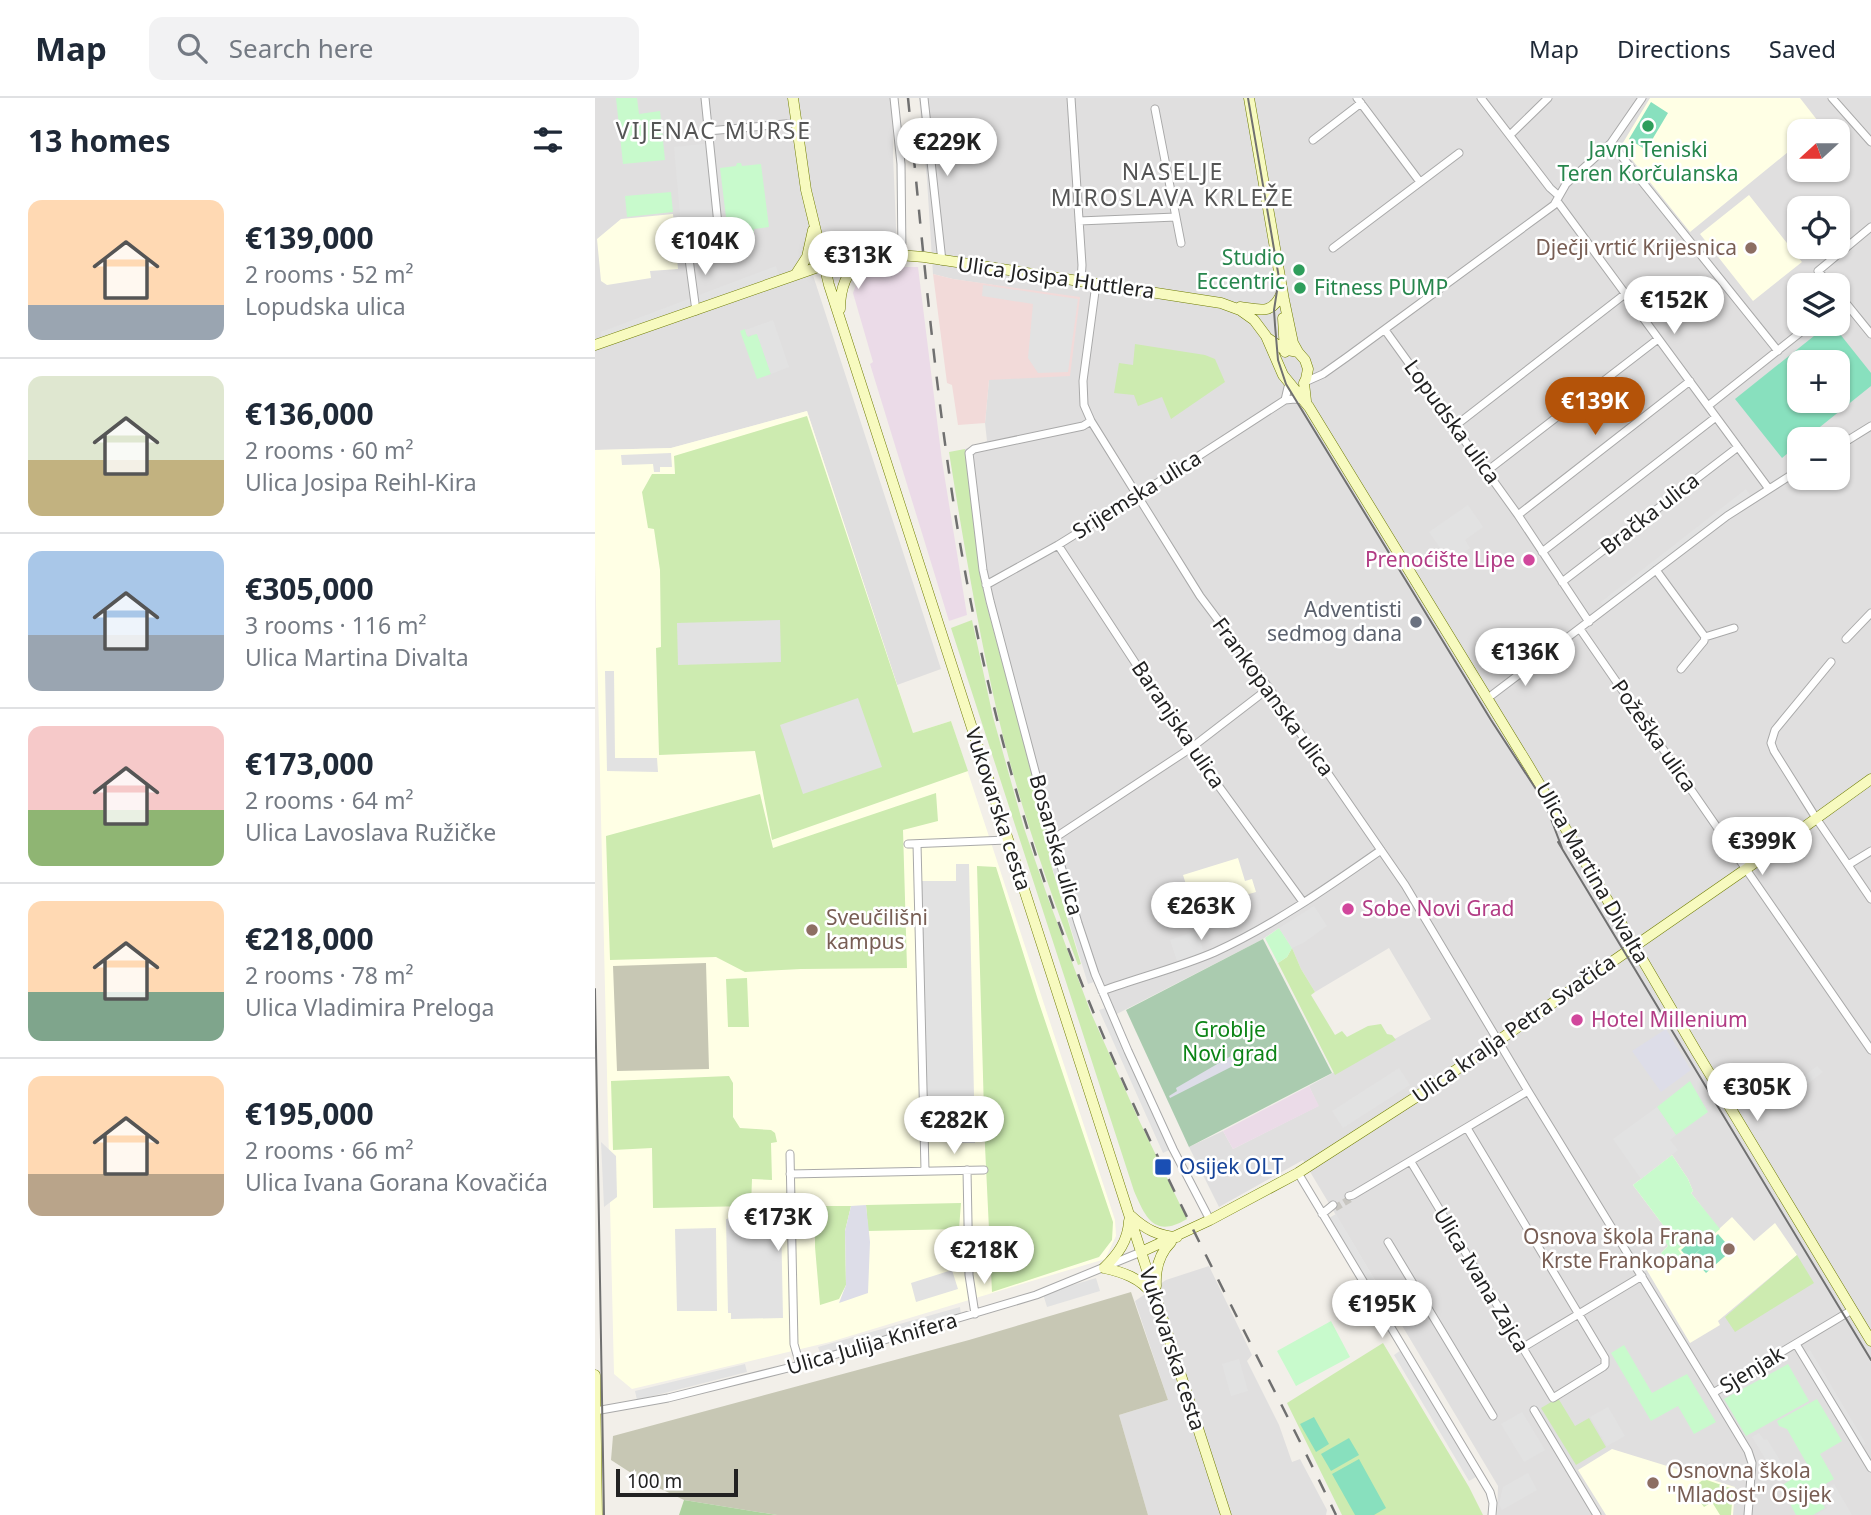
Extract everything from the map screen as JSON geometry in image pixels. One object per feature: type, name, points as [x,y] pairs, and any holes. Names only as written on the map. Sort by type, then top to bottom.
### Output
[{"type":"main road","name":"Vukovarska cesta","points":[[793,98],[803,172],[814,226],[840,320],[1226,1515]]},
{"type":"main road","points":[[1249,98],[1283,296],[1289,351],[1307,364],[1308,373],[1304,383],[1288,382],[1280,368],[1279,359],[1289,351]]},
{"type":"main road","points":[[796,274],[807,257],[814,226]]},
{"type":"main road","name":"Ulica Josipa Huttlera","points":[[595,345],[841,260],[902,255],[1231,305],[1251,317],[1266,336],[1280,368]]},
{"type":"main road","points":[[840,320],[843,286],[854,265],[867,257]]},
{"type":"main road","points":[[1231,305],[1268,309],[1283,296]]},
{"type":"main road","name":"Ulica Josipa Huttlera","points":[[1266,336],[1289,351]]},
{"type":"main road","name":"Ulica Martina Divalta","points":[[1288,382],[1306,404],[1488,698],[1871,1341]]},
{"type":"main road","name":"Ulica Martina Divalta","points":[[1304,383],[1306,404]]},
{"type":"main road","name":"Ulica kralja Petra Svačića","points":[[1141,1252],[1177,1237],[1298,1172],[1427,1090],[1871,779]]},
{"type":"main road","points":[[1129,1215],[1152,1232],[1177,1237]]},
{"type":"main road","points":[[1129,1215],[1125,1242],[1104,1268],[1134,1278],[1149,1290],[1158,1303]]},
{"type":"main road","points":[[1158,1303],[1155,1277],[1157,1267],[1163,1250],[1177,1237]]},
{"type":"main road","points":[[595,1375],[597,1515]]},
{"type":"street","points":[[697,311],[687,244],[719,234],[705,98]]},
{"type":"street","points":[[894,98],[901,164],[902,255]]},
{"type":"street","points":[[924,98],[942,261]]},
{"type":"street","points":[[1071,98],[1081,282]]},
{"type":"street","points":[[1481,98],[1558,198],[1625,294],[1769,489]]},
{"type":"street","points":[[1510,135],[1548,98]]},
{"type":"street","points":[[1304,383],[1323,374],[1385,330],[1549,209],[1566,184],[1611,143],[1641,98]]},
{"type":"street","points":[[1832,98],[1871,142]]},
{"type":"street","points":[[1313,140],[1359,100],[1420,182]]},
{"type":"street","points":[[1155,109],[1181,243]]},
{"type":"street","points":[[708,131],[796,123]]},
{"type":"street","points":[[1611,143],[1778,351]]},
{"type":"street","points":[[1333,248],[1459,153]]},
{"type":"street","points":[[1079,221],[1176,217]]},
{"type":"street","points":[[1820,273],[1818,271],[1871,227]]},
{"type":"street","name":"Frankopanska ulica","points":[[1096,284],[1082,396],[1091,422],[1200,596],[1269,688],[1405,885],[1713,1393]]},
{"type":"street","points":[[1455,426],[1625,294]]},
{"type":"street","points":[[1850,310],[1871,334]]},
{"type":"street","name":"Lopudska ulica","points":[[1385,330],[1518,515],[1589,622]]},
{"type":"street","points":[[1708,406],[1796,336]]},
{"type":"street","points":[[1487,471],[1658,339]]},
{"type":"street","points":[[1307,364],[1316,370],[1332,367]]},
{"type":"street","points":[[1518,515],[1689,381]]},
{"type":"street","points":[[1288,382],[1285,400],[1295,399],[1306,404]]},
{"type":"street","name":"Srijemska ulica","points":[[986,585],[1058,545],[1285,400]]},
{"type":"street","name":"Bračka ulica","points":[[1542,552],[1716,418]]},
{"type":"street","name":"Bosanska ulica","points":[[1091,422],[971,450],[968,453],[986,585],[1078,923],[1102,991],[1173,1149],[1210,1220]]},
{"type":"street","points":[[1850,439],[1871,426]]},
{"type":"street","name":"Bračka ulica","points":[[1562,582],[1738,447]]},
{"type":"street","points":[[1488,698],[1727,516],[1787,478]]},
{"type":"street","name":"Baranjska ulica","points":[[1058,545],[1191,748],[1303,902]]},
{"type":"street","points":[[1656,570],[1705,637]]},
{"type":"street","points":[[1846,639],[1871,613]]},
{"type":"street","points":[[1705,637],[1734,628]]},
{"type":"street","name":"Požeška ulica","points":[[1580,629],[1871,1050]]},
{"type":"street","points":[[1681,669],[1705,637]]},
{"type":"street","points":[[1831,663],[1775,730],[1771,743],[1816,818],[1871,899]]},
{"type":"street","points":[[1053,839],[1191,748],[1269,688]]},
{"type":"street","points":[[908,844],[1007,840]]},
{"type":"street","points":[[917,844],[925,1170]]},
{"type":"street","points":[[1102,991],[1158,973],[1228,945],[1303,902],[1381,850]]},
{"type":"street","points":[[1847,865],[1871,851]]},
{"type":"street","points":[[1351,1197],[1528,1091]]},
{"type":"street","points":[[1467,1129],[1579,1314]]},
{"type":"street","points":[[790,1154],[794,1344],[800,1365]]},
{"type":"street","name":"Ulica Ivana Zajca","points":[[1411,1162],[1553,1398],[1605,1365],[1604,1355],[1579,1314]]},
{"type":"street","points":[[967,1170],[969,1275],[975,1314]]},
{"type":"street","points":[[790,1174],[984,1170]]},
{"type":"street","points":[[1298,1172],[1492,1494],[1492,1515]]},
{"type":"street","points":[[1322,1214],[1333,1207]]},
{"type":"street","points":[[1388,1242],[1493,1416]]},
{"type":"street","name":"Ulica Julija Knifera","points":[[595,1411],[668,1398],[800,1365],[1036,1295],[1141,1252]]},
{"type":"street","points":[[1522,1348],[1642,1276]]},
{"type":"street","name":"Sjenjak","points":[[1748,1515],[1752,1468],[1750,1457],[1713,1393],[1852,1310]]},
{"type":"street","name":"Sjenjak","points":[[1796,1344],[1870,1465]]},
{"type":"street","points":[[1534,1410],[1597,1515]]},
{"type":"shaded area","points":[[595,98],[894,98],[893,155],[897,250],[843,254],[810,266],[941,669],[897,685],[807,411],[671,448],[595,450]]},
{"type":"shaded area","points":[[919,98],[1871,98],[1871,1515],[1497,1515],[1498,1486],[1303,1160],[1219,1207],[1189,1147],[1223,1131],[1233,1149],[1318,1106],[1309,1086],[1431,1019],[1389,948],[1315,992],[1279,928],[1263,939],[1109,1018],[1094,982],[1055,856],[986,603],[965,449],[987,441],[985,423],[989,380],[1080,298],[933,274]]},
{"type":"shaded area","points":[[1650,98],[1800,98],[1816,119],[1787,119],[1787,153],[1690,232],[1621,146]]},
{"type":"shaded area","points":[[713,143],[725,242],[683,248],[674,147]]},
{"type":"shaded area","name":"Dječji vrtić Krijesnica","points":[[1749,195],[1787,243],[1787,259],[1800,259],[1802,262],[1753,301],[1700,234]]},
{"type":"shaded area","points":[[673,214],[678,269],[650,271],[651,278],[607,285],[601,281],[597,239],[621,219]]},
{"type":"shaded area","points":[[776,266],[779,276],[602,340],[601,332]]},
{"type":"shaded area","points":[[899,267],[918,267],[942,461],[967,615],[949,621],[870,364],[873,362],[853,293],[860,275]]},
{"type":"shaded area","points":[[933,274],[1080,297],[1070,376],[989,380],[985,423],[958,425],[952,385],[947,383]]},
{"type":"shaded area","points":[[983,285],[1078,299],[1068,372],[1038,373],[1028,358],[1033,304],[982,296]]},
{"type":"shaded area","points":[[773,320],[789,367],[771,374],[757,334],[747,336],[745,330]]},
{"type":"shaded area","name":"Sveučilišni kampus","points":[[807,411],[913,733],[951,721],[1115,1220],[1116,1236],[1105,1259],[830,1342],[632,1389],[614,1374],[595,561],[595,450],[671,448]]},
{"type":"shaded area","points":[[671,453],[672,467],[660,467],[660,472],[654,472],[653,464],[622,465],[621,455]]},
{"type":"shaded area","points":[[1746,489],[1750,495],[1604,607],[1601,602]]},
{"type":"shaded area","points":[[1468,505],[1483,527],[1465,540],[1470,548],[1450,562],[1429,532]]},
{"type":"shaded area","points":[[780,620],[781,662],[678,665],[677,623]]},
{"type":"shaded area","points":[[605,671],[614,671],[615,758],[657,758],[658,772],[607,771]]},
{"type":"shaded area","points":[[858,698],[882,767],[803,794],[780,725]]},
{"type":"shaded area","points":[[1055,856],[1094,982],[1088,984],[1049,857]]},
{"type":"shaded area","points":[[1238,858],[1245,881],[1252,879],[1256,892],[1235,898],[1237,903],[1216,910],[1218,915],[1198,922],[1183,875]]},
{"type":"shaded area","points":[[956,864],[969,864],[975,1143],[962,1143],[961,1137],[926,1138],[921,881],[956,881]]},
{"type":"shaded area","points":[[1314,906],[1327,926],[1292,948],[1279,928]]},
{"type":"shaded area","points":[[1196,931],[1204,952],[1177,961],[1170,940]]},
{"type":"shaded area","points":[[706,963],[709,1069],[617,1071],[613,966]]},
{"type":"shaded area","points":[[1105,1008],[1169,1150],[1163,1153],[1099,1010]]},
{"type":"shaded area","points":[[1666,1029],[1691,1070],[1661,1092],[1632,1051]]},
{"type":"shaded area","points":[[1231,1056],[1235,1065],[1170,1098],[1169,1096],[1177,1091],[1176,1088]]},
{"type":"shaded area","points":[[1817,1066],[1823,1072],[1780,1105],[1777,1101],[1773,1103],[1770,1100],[1752,1114],[1743,1102],[1760,1089],[1766,1095],[1778,1086],[1784,1092]]},
{"type":"shaded area","points":[[1399,1068],[1410,1085],[1343,1128],[1332,1111]]},
{"type":"shaded area","points":[[1309,1086],[1319,1106],[1233,1149],[1223,1131]]},
{"type":"shaded area","points":[[1657,1107],[1676,1135],[1670,1140],[1678,1150],[1641,1179],[1613,1139]]},
{"type":"shaded area","points":[[601,1142],[616,1156],[617,1197],[604,1207]]},
{"type":"shaded area","name":"Osnova škola Frana Krste Frankopana","points":[[1672,1155],[1688,1179],[1693,1191],[1691,1193],[1719,1229],[1732,1217],[1754,1241],[1775,1223],[1797,1255],[1718,1321],[1720,1325],[1690,1343],[1645,1267],[1663,1256],[1661,1253],[1668,1246],[1660,1234],[1666,1229],[1633,1185]]},
{"type":"shaded area","points":[[866,1205],[870,1242],[868,1293],[839,1303],[846,1285],[845,1231],[851,1206]]},
{"type":"shaded area","points":[[731,1214],[768,1214],[768,1218],[781,1218],[783,1318],[731,1319],[731,1313],[728,1313],[726,1219],[731,1218]]},
{"type":"shaded area","points":[[1336,1214],[1382,1292],[1376,1296],[1329,1218]]},
{"type":"shaded area","points":[[716,1228],[717,1311],[677,1311],[675,1229]]},
{"type":"shaded area","points":[[1209,1266],[1252,1355],[1247,1361],[1279,1425],[1292,1462],[1300,1459],[1327,1510],[1326,1515],[1148,1515],[1119,1415],[1168,1400],[1135,1301],[1166,1280]]},
{"type":"shaded area","points":[[952,1270],[958,1289],[916,1302],[911,1283]]},
{"type":"shaded area","points":[[1096,1278],[1100,1291],[1047,1307],[1043,1294]]},
{"type":"shaded area","points":[[1131,1292],[1168,1400],[1119,1415],[1148,1515],[777,1515],[684,1500],[642,1480],[611,1460],[613,1436],[969,1340]]},
{"type":"shaded area","points":[[960,1307],[961,1315],[821,1355],[818,1347]]},
{"type":"shaded area","points":[[1401,1350],[1476,1477],[1469,1481],[1394,1355]]},
{"type":"shaded area","points":[[1810,1350],[1866,1444],[1861,1447],[1805,1353]]},
{"type":"shaded area","points":[[1239,1359],[1248,1391],[1231,1396],[1222,1364]]},
{"type":"shaded area","points":[[745,1364],[747,1372],[637,1400],[635,1391]]},
{"type":"shaded area","points":[[1608,1407],[1625,1436],[1607,1446],[1590,1417]]},
{"type":"shaded area","points":[[1522,1412],[1545,1450],[1524,1462],[1501,1424]]},
{"type":"shaded area","points":[[1759,1433],[1764,1440],[1767,1439],[1790,1477],[1780,1483],[1752,1437]]},
{"type":"shaded area","name":"Osnovna škola ''Mladost'' Osijek","points":[[1612,1449],[1735,1487],[1733,1515],[1606,1515],[1578,1470]]},
{"type":"shaded area","points":[[1528,1473],[1537,1490],[1502,1510],[1499,1504],[1503,1487]]},
{"type":"shaded area","points":[[1834,1484],[1852,1515],[1816,1515],[1827,1508],[1819,1493]]},
{"type":"green space","points":[[616,98],[637,98],[639,114],[660,111],[665,160],[623,164]]},
{"type":"green space","name":"Javni Teniski Teren Korčulanska","points":[[1651,102],[1668,113],[1646,150],[1629,139]]},
{"type":"green space","points":[[737,163],[742,166],[761,164],[769,227],[754,229],[754,233],[750,234],[751,244],[745,245],[744,240],[729,242],[720,168],[736,166]]},
{"type":"green space","points":[[671,192],[673,212],[627,217],[625,196]]},
{"type":"green space","points":[[745,329],[748,337],[757,333],[771,374],[757,379],[740,331]]},
{"type":"green space","points":[[1814,336],[1842,336],[1871,373],[1871,386],[1850,403],[1850,350],[1796,350]]},
{"type":"green space","points":[[1135,344],[1215,359],[1225,382],[1171,419],[1162,397],[1138,406],[1134,395],[1114,393],[1119,363],[1133,365]]},
{"type":"green space","points":[[1787,358],[1787,413],[1837,413],[1820,427],[1787,427],[1787,454],[1782,458],[1735,399]]},
{"type":"green space","points":[[807,416],[913,733],[951,721],[968,771],[772,840],[755,751],[659,755],[656,648],[661,647],[660,570],[654,529],[648,528],[642,492],[652,474],[675,474],[674,456]]},
{"type":"green space","points":[[965,449],[986,603],[1055,856],[1049,858],[1081,964],[1078,965],[1024,810],[991,683],[949,452]]},
{"type":"green space","points":[[972,620],[993,717],[1024,828],[1048,898],[1091,1013],[1187,1219],[1167,1227],[1153,1223],[1134,1191],[951,628]]},
{"type":"green space","points":[[936,793],[938,821],[903,830],[907,968],[745,972],[716,957],[610,960],[606,836],[760,794],[773,848]]},
{"type":"green space","points":[[977,866],[996,867],[1113,1222],[1112,1240],[1099,1257],[992,1292],[985,1146]]},
{"type":"green space","points":[[1279,928],[1292,948],[1287,957],[1278,963],[1265,938]]},
{"type":"green space","name":"Groblje Novi grad","points":[[1263,939],[1332,1073],[1189,1147],[1126,1010]]},
{"type":"green space","points":[[1292,948],[1315,992],[1311,995],[1335,1035],[1342,1031],[1347,1037],[1368,1026],[1381,1024],[1387,1034],[1396,1040],[1335,1075],[1278,963],[1287,957]]},
{"type":"green space","points":[[747,978],[749,1027],[728,1027],[726,979]]},
{"type":"green space","points":[[729,1076],[733,1083],[733,1117],[740,1128],[771,1130],[775,1133],[777,1142],[771,1143],[772,1180],[752,1179],[751,1206],[653,1208],[652,1148],[613,1150],[611,1081]]},
{"type":"green space","points":[[1690,1081],[1708,1112],[1676,1135],[1657,1107]]},
{"type":"green space","points":[[1672,1155],[1688,1179],[1693,1191],[1691,1193],[1720,1229],[1705,1242],[1697,1233],[1678,1249],[1682,1255],[1668,1264],[1661,1253],[1668,1246],[1660,1234],[1666,1229],[1633,1185]]},
{"type":"green space","points":[[961,1203],[959,1229],[868,1231],[866,1205]]},
{"type":"green space","points":[[815,1206],[851,1206],[845,1231],[846,1285],[839,1299],[820,1305],[815,1247]]},
{"type":"green space","points":[[1718,1234],[1732,1250],[1706,1273],[1692,1257],[1704,1246],[1689,1259],[1681,1250],[1698,1235],[1706,1245]]},
{"type":"green space","points":[[1797,1255],[1814,1283],[1735,1332],[1725,1317]]},
{"type":"green space","points":[[1331,1321],[1350,1357],[1296,1386],[1277,1351]]},
{"type":"green space","points":[[1383,1343],[1483,1515],[1342,1515],[1287,1403]]},
{"type":"green space","points":[[1624,1345],[1652,1393],[1687,1374],[1716,1422],[1694,1434],[1678,1406],[1651,1421],[1611,1353]]},
{"type":"green space","points":[[1788,1364],[1809,1401],[1746,1436],[1724,1399]]},
{"type":"green space","points":[[1558,1398],[1575,1426],[1589,1418],[1606,1447],[1576,1465],[1541,1408]]},
{"type":"green space","points":[[1817,1399],[1842,1441],[1820,1454],[1834,1479],[1815,1490],[1825,1508],[1813,1515],[1796,1515],[1781,1486],[1792,1479],[1790,1475],[1807,1464],[1787,1429],[1779,1426],[1777,1421]]},
{"type":"green space","points":[[1314,1417],[1329,1444],[1316,1452],[1300,1424]]},
{"type":"green space","points":[[1349,1438],[1359,1455],[1331,1471],[1321,1454]]},
{"type":"green space","points":[[1359,1459],[1386,1508],[1374,1515],[1355,1515],[1332,1474]]},
{"type":"green space","points":[[1704,1479],[1733,1489],[1731,1515],[1720,1515],[1712,1502],[1704,1507],[1691,1489]]},
{"type":"green space","points":[[684,1500],[777,1515],[679,1515]]},
{"type":"tunnel","points":[[1335,1208],[1350,1199]]},
{"type":"tram line","points":[[1248,98],[1279,278],[1274,310],[1278,360],[1286,384],[1491,720],[1545,803],[1562,848]]},
{"type":"tram line","points":[[1558,842],[1871,1360]]},
{"type":"tram line","points":[[595,989],[604,1515]]},
{"type":"railway","points":[[908,98],[938,389],[959,538],[979,642],[1003,744],[1033,845],[1079,975],[1146,1132],[1336,1515]]},
{"type":"place","name":"Javni Teniski Teren Korčulanska","points":[[1648,126]]},
{"type":"place","name":"Dječji vrtić Krijesnica","points":[[1751,248]]},
{"type":"place","name":"Studio Eccentric","points":[[1299,270]]},
{"type":"place","name":"Fitness PUMP","points":[[1300,288]]},
{"type":"place","name":"Prenoćište Lipe","points":[[1529,560]]},
{"type":"place","name":"Adventisti sedmog dana","points":[[1416,622]]},
{"type":"place","name":"Sobe Novi Grad","points":[[1348,909]]},
{"type":"place","name":"Sveučilišni kampus","points":[[812,930]]},
{"type":"place","name":"Hotel Millenium","points":[[1577,1020]]},
{"type":"place","name":"Osijek OLT","points":[[1163,1167]]},
{"type":"place","name":"Osnova škola Frana Krste Frankopana","points":[[1729,1249]]},
{"type":"place","name":"Osnovna škola ''Mladost'' Osijek","points":[[1653,1483]]},
{"type":"district","name":"VIJENAC MURSE","points":[[714,131]]},
{"type":"district","name":"NASELJE MIROSLAVA KRLEŽE","points":[[1173,185]]}]
